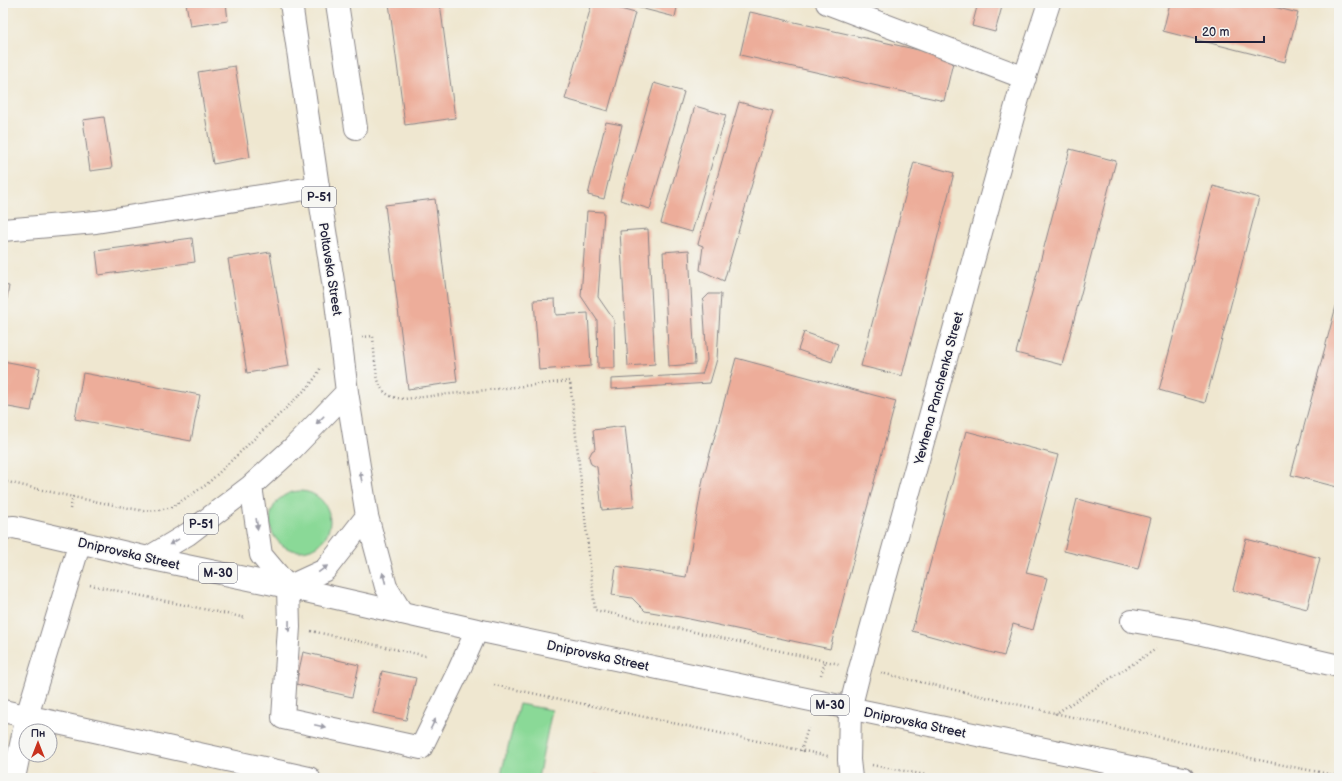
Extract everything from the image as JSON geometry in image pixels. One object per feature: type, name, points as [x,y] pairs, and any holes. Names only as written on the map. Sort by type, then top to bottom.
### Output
[{"type":"main road","name":"Poltavska Street","points":[[291,3],[335,294],[347,392],[368,516]]},
{"type":"main road","points":[[337,3],[356,128]]},
{"type":"main road","points":[[827,3],[1025,78]]},
{"type":"main road","name":"Yevhena Panchenka Street","points":[[850,769],[850,709],[860,669],[1017,103],[1049,3]]},
{"type":"main road","points":[[3,230],[96,222],[318,187]]},
{"type":"main road","name":"Р-51","points":[[148,558],[188,534],[251,486],[293,448],[347,392]]},
{"type":"main road","points":[[251,486],[261,555],[288,587],[290,626],[283,718],[421,748],[477,630]]},
{"type":"main road","points":[[288,587],[325,570],[368,516]]},
{"type":"main road","name":"Р-51","points":[[368,516],[386,587],[402,613]]},
{"type":"main road","name":"Dniprovska Street","points":[[7,525],[148,558],[288,587],[477,630],[1183,778]]},
{"type":"main road","points":[[14,778],[27,716],[80,542]]},
{"type":"main road","points":[[1132,620],[1186,630],[1339,666]]},
{"type":"main road","points":[[3,711],[309,778]]},
{"type":"path","points":[[360,338],[373,336],[378,380],[381,388],[393,397],[404,399],[570,381],[595,610],[1268,762],[1339,776]]},
{"type":"path","points":[[3,481],[144,511],[159,510],[172,506],[206,485],[309,386],[317,375],[322,361]]},
{"type":"path","points":[[70,509],[73,497]]},
{"type":"path","points":[[69,580],[246,618]]},
{"type":"path","points":[[306,630],[427,656]]},
{"type":"path","points":[[1055,714],[1186,630]]},
{"type":"path","points":[[821,675],[825,662]]},
{"type":"path","points":[[494,685],[801,751],[850,769],[942,778]]},
{"type":"path","points":[[801,751],[808,728]]},
{"type":"green space","points":[[294,491],[306,491],[317,496],[325,504],[330,515],[328,533],[317,546],[306,551],[294,551],[283,546],[275,538],[270,527],[270,515],[275,504],[283,496]]},
{"type":"green space","points":[[519,704],[552,710],[538,778],[500,778]]},
{"type":"building","points":[[186,3],[226,3],[228,21],[190,26]]},
{"type":"building","points":[[389,3],[440,3],[455,118],[405,125]]},
{"type":"building","points":[[592,3],[599,3],[635,13],[608,111],[565,99]]},
{"type":"building","points":[[637,3],[678,3],[675,17],[636,7]]},
{"type":"building","points":[[978,3],[1003,3],[995,32],[972,26]]},
{"type":"building","points":[[1170,3],[1258,3],[1298,13],[1285,62],[1163,31]]},
{"type":"building","points":[[750,12],[954,58],[944,101],[740,55]]},
{"type":"building","points":[[235,66],[250,157],[213,164],[198,72]]},
{"type":"building","points":[[654,83],[684,92],[650,209],[620,200]]},
{"type":"building","points":[[739,102],[773,111],[724,281],[700,270],[703,246],[698,244]]},
{"type":"building","points":[[695,106],[726,115],[692,232],[661,223]]},
{"type":"building","points":[[104,117],[112,168],[90,171],[83,120]]},
{"type":"building","points":[[606,122],[622,125],[604,199],[588,195]]},
{"type":"building","points":[[1070,149],[1116,161],[1062,365],[1016,353]]},
{"type":"building","points":[[914,162],[954,173],[902,376],[861,366]]},
{"type":"building","points":[[1213,186],[1259,198],[1205,403],[1159,390]]},
{"type":"building","points":[[435,199],[457,382],[408,389],[385,205]]},
{"type":"building","points":[[587,211],[604,212],[598,297],[614,320],[615,368],[598,368],[597,320],[581,296]]},
{"type":"building","points":[[648,229],[655,364],[628,366],[620,231]]},
{"type":"building","points":[[192,238],[195,262],[99,275],[96,251]]},
{"type":"building","points":[[689,250],[695,364],[669,366],[663,252]]},
{"type":"building","points":[[270,252],[289,366],[247,373],[228,259]]},
{"type":"building","points":[[3,285],[9,286],[6,304],[3,304]]},
{"type":"building","points":[[709,294],[721,294],[717,359],[710,383],[611,389],[611,379],[702,374],[707,360],[703,300]]},
{"type":"building","points":[[1339,295],[1339,480],[1337,487],[1291,475]]},
{"type":"building","points":[[555,299],[556,315],[588,313],[591,366],[539,370],[534,300]]},
{"type":"building","points":[[804,332],[838,344],[832,362],[798,350]]},
{"type":"building","points":[[736,358],[896,401],[830,649],[645,611],[632,598],[612,595],[616,566],[686,577],[703,479]]},
{"type":"building","points":[[3,361],[40,368],[31,411],[3,406]]},
{"type":"building","points":[[83,373],[200,395],[191,441],[75,419]]},
{"type":"building","points":[[625,426],[634,507],[602,510],[597,467],[591,464],[589,457],[595,449],[593,430]]},
{"type":"building","points":[[966,431],[1058,455],[1026,573],[1047,578],[1033,630],[1013,624],[1004,656],[912,631]]},
{"type":"building","points":[[1077,499],[1151,518],[1138,569],[1064,551]]},
{"type":"building","points":[[1246,539],[1320,558],[1307,609],[1233,590]]},
{"type":"building","points":[[303,652],[359,665],[352,697],[296,684]]},
{"type":"building","points":[[382,671],[416,678],[406,720],[373,713]]},
{"type":"building","points":[[595,774],[608,777],[608,778],[594,778]]}]
